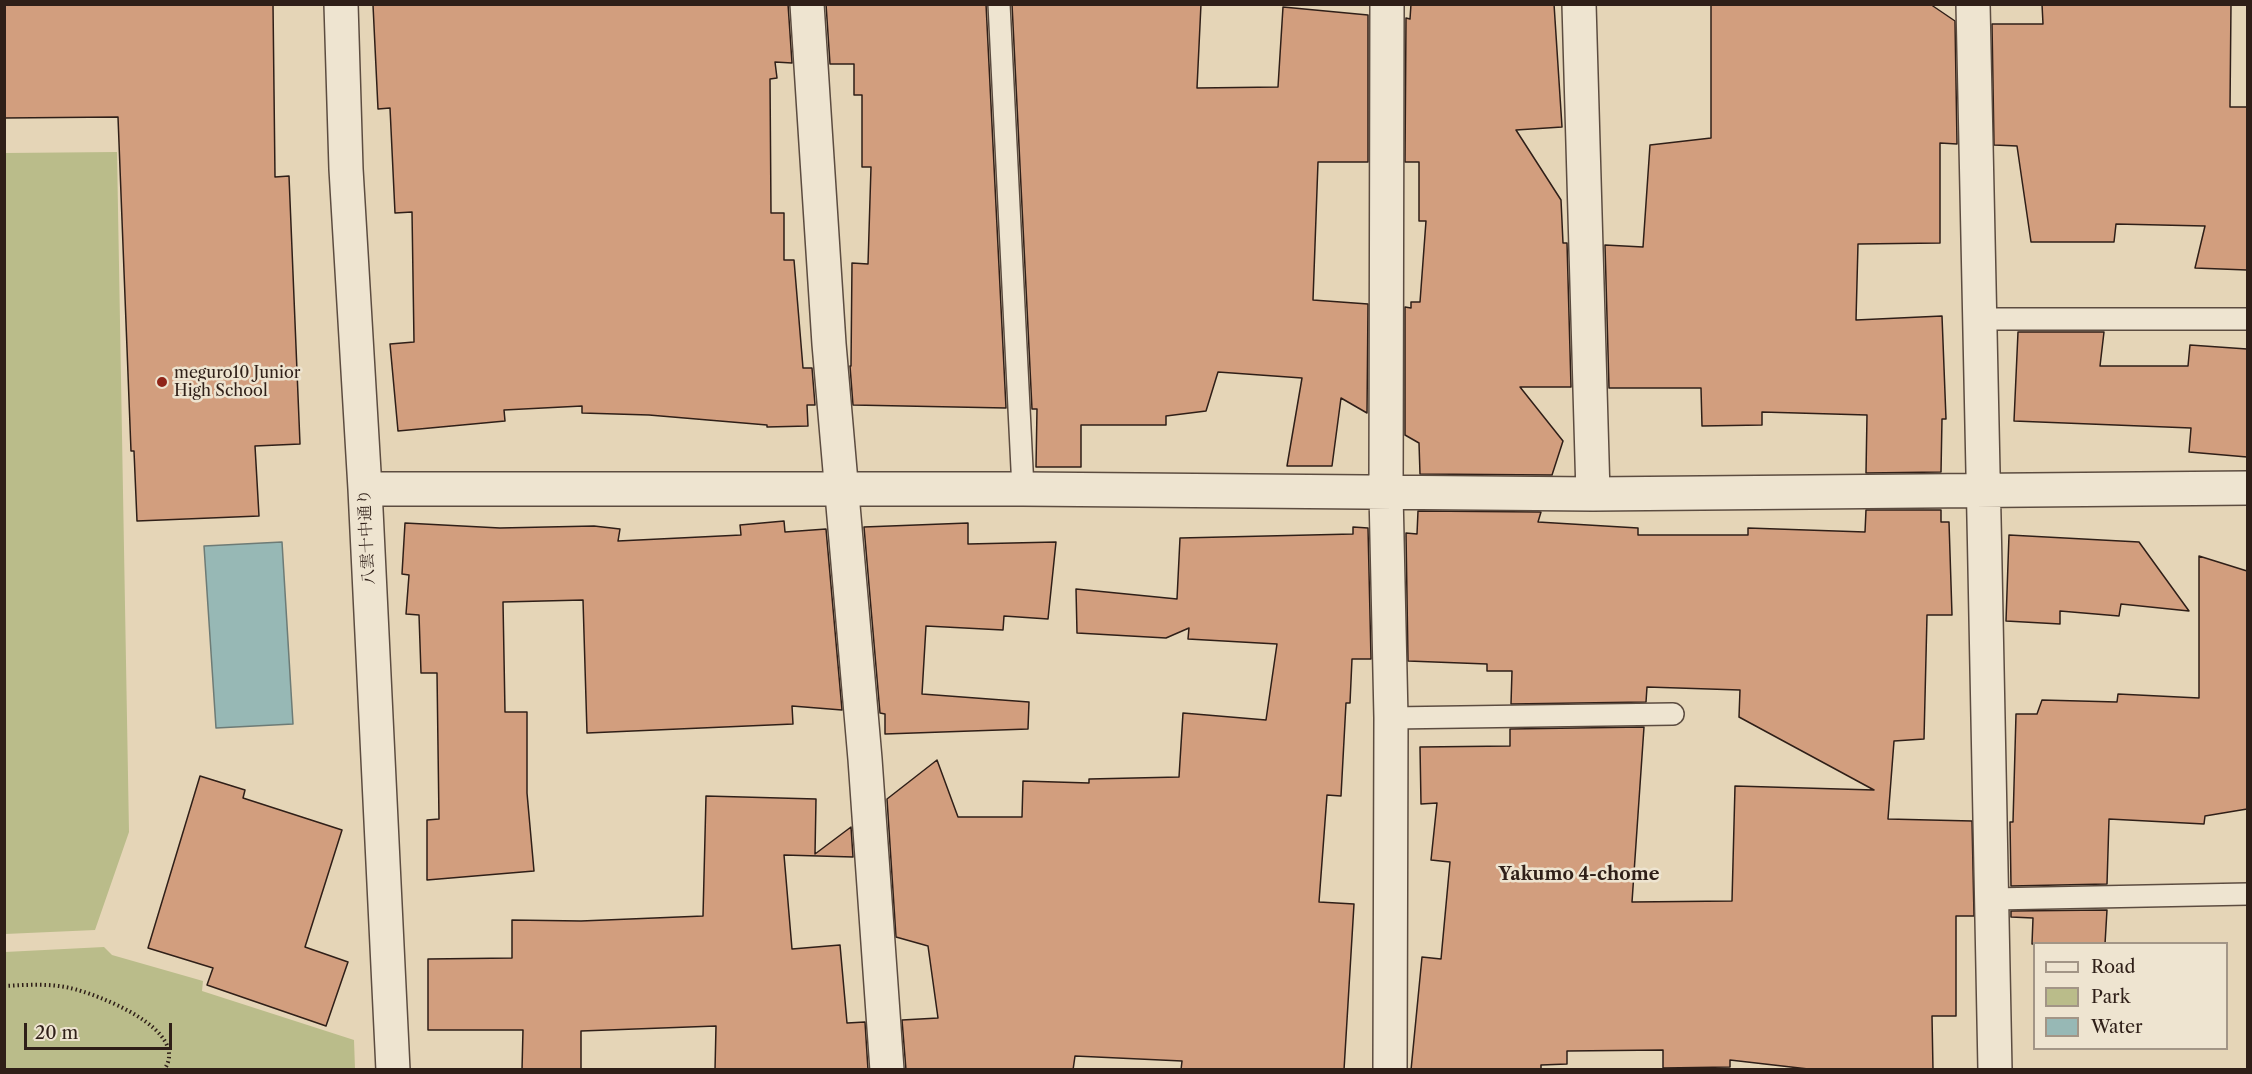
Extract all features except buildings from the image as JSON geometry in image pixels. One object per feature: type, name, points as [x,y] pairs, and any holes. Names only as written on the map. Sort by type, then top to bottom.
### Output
[{"type":"street","name":"八雲十中通り","points":[[341,4],[346,169],[393,1070]]},
{"type":"street","points":[[807,4],[829,344],[843,489],[887,1070]]},
{"type":"street","points":[[1387,4],[1386,493],[1391,718],[1390,1070]]},
{"type":"street","points":[[1579,4],[1593,494]]},
{"type":"street","points":[[1973,4],[1995,1070]]},
{"type":"street","points":[[364,489],[1023,489],[1593,494],[2247,488]]},
{"type":"lane","points":[[999,4],[1023,489]]},
{"type":"lane","points":[[1978,319],[2247,319]]},
{"type":"lane","points":[[1391,718],[1673,714]]},
{"type":"lane","points":[[1993,899],[2247,894]]},
{"type":"path","points":[[4,986],[39,984],[70,988],[98,997],[130,1012],[153,1025],[165,1040],[168,1052],[164,1070]]},
{"type":"green space","points":[[117,152],[129,832],[95,930],[5,934],[5,153]]},
{"type":"green space","points":[[104,947],[112,955],[203,981],[202,991],[354,1040],[355,1069],[5,1069],[5,952]]},
{"type":"water","points":[[282,542],[293,724],[216,728],[204,546]]},
{"type":"place","name":"meguro10 Junior High School","points":[[162,382]]},
{"type":"district","name":"Yakumo 4-chome","points":[[1579,875]]}]
